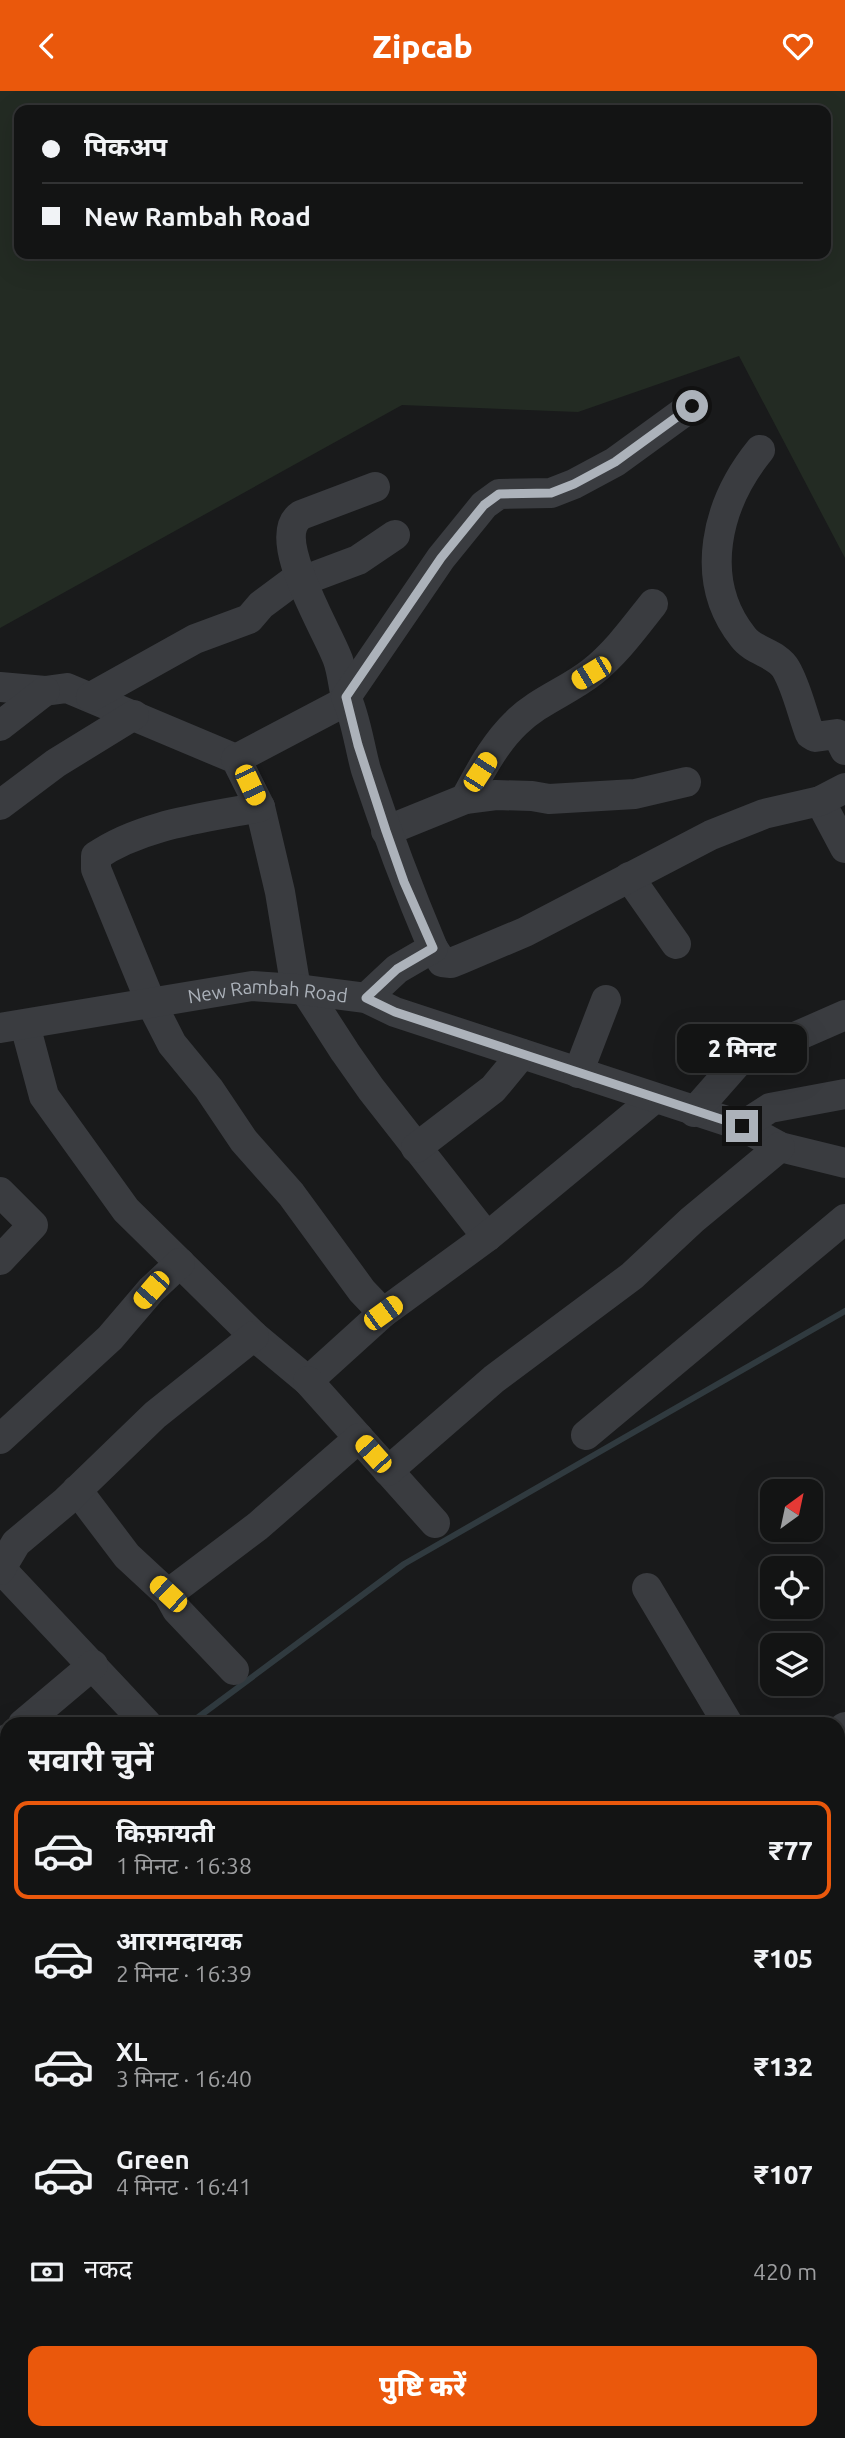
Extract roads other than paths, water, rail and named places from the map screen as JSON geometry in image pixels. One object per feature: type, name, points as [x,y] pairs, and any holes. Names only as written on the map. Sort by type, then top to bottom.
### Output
[{"type":"street","points":[[236,759],[347,698],[441,558],[484,505],[499,494],[551,493],[574,484],[615,462],[692,406]]},
{"type":"street","points":[[760,450],[742,473],[718,534],[715,559],[720,598],[742,637],[776,659],[786,669],[810,734],[815,737],[837,734],[845,750]]},
{"type":"street","points":[[375,487],[296,518],[291,528],[293,550],[301,578],[338,660],[358,745],[404,882],[433,948],[442,962],[461,960],[525,932],[711,835],[764,814],[833,794],[845,848]]},
{"type":"street","points":[[91,697],[195,639],[249,619],[261,605],[301,578],[358,560],[395,535]]},
{"type":"street","points":[[465,799],[500,742],[517,722],[537,706],[591,673],[620,646],[653,604]]},
{"type":"street","points":[[0,688],[45,691],[67,688],[236,759],[260,807],[300,989],[416,1148],[487,1237]]},
{"type":"street","points":[[0,726],[45,691]]},
{"type":"street","points":[[0,805],[56,763],[134,715]]},
{"type":"street","points":[[386,831],[465,799],[496,795],[549,799],[635,794],[686,782]]},
{"type":"street","points":[[260,807],[144,832],[96,856],[96,869],[151,1003],[172,1044],[209,1089],[244,1141],[291,1194],[362,1291],[383,1313]]},
{"type":"street","points":[[629,877],[676,944]]},
{"type":"street","points":[[366,998],[397,969],[433,948]]},
{"type":"street","name":"New Rambah Road","points":[[12,1026],[252,986],[366,998],[395,1012],[742,1126],[780,1147],[845,1163]]},
{"type":"street","points":[[578,1073],[606,1000]]},
{"type":"street","points":[[694,1112],[738,1062],[845,1015]]},
{"type":"street","points":[[12,1026],[44,1095],[126,1210],[254,1336],[308,1381],[435,1523]]},
{"type":"street","points":[[416,1148],[493,1089],[522,1054]]},
{"type":"street","points":[[742,1126],[770,1108],[845,1094]]},
{"type":"street","points":[[308,1381],[383,1313],[487,1237],[655,1098]]},
{"type":"street","points":[[388,1471],[494,1380],[632,1276],[692,1220],[780,1147]]},
{"type":"street","points":[[0,1192],[33,1225],[0,1260]]},
{"type":"street","points":[[586,1435],[845,1219]]},
{"type":"street","points":[[0,1439],[110,1338],[151,1290],[180,1263]]},
{"type":"street","points":[[140,1717],[1,1569],[16,1543],[155,1415],[254,1336]]},
{"type":"street","points":[[168,1594],[258,1526],[359,1438]]},
{"type":"street","points":[[76,1490],[128,1556],[168,1594],[177,1610],[234,1670]]},
{"type":"street","points":[[647,1588],[724,1717]]},
{"type":"street","points":[[31,1717],[93,1665]]},
{"type":"waterway","points":[[198,1717],[404,1564],[845,1311]]}]
